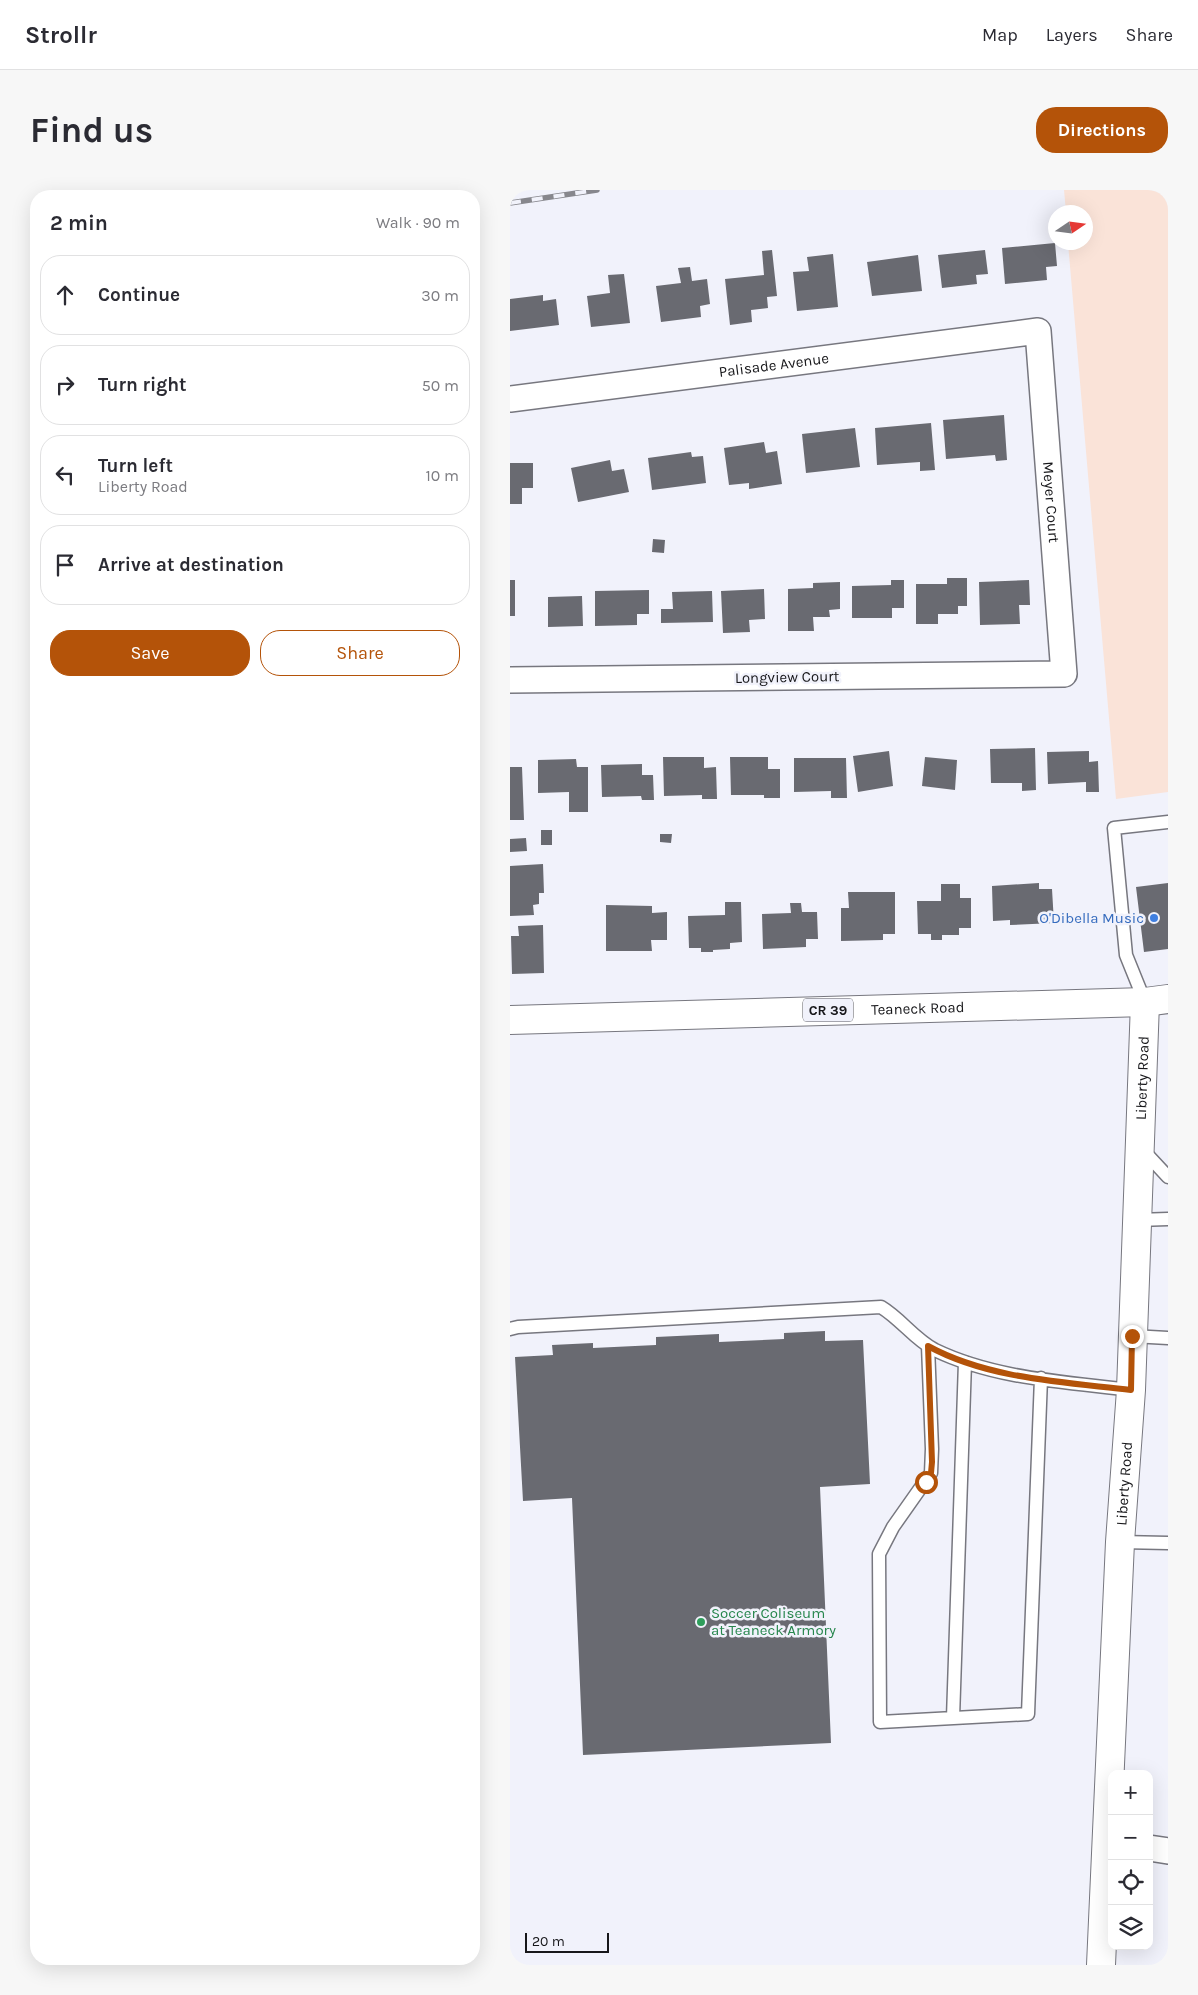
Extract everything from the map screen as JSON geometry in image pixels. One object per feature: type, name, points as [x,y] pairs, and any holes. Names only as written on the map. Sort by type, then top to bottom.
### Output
[{"type":"main road","name":"Teaneck Road","points":[[510,1020],[1157,1000]]},
{"type":"main road","name":"Liberty Road","points":[[1110,1815],[1120,1542],[1131,1390],[1140,1147],[1157,1000]]},
{"type":"main road","name":"Liberty Road","points":[[1101,1965],[1108,1856]]},
{"type":"street","name":"Palisade Avenue","points":[[510,399],[1038,331]]},
{"type":"street","name":"Meyer Court","points":[[1038,331],[1064,674]]},
{"type":"street","name":"Longview Court","points":[[510,680],[1064,674]]},
{"type":"street","points":[[1153,1849],[1168,1851]]},
{"type":"lane","points":[[1157,1000],[1126,955],[1114,828],[1168,822]]},
{"type":"lane","points":[[1140,1147],[1168,1176]]},
{"type":"lane","points":[[1137,1220],[1168,1219]]},
{"type":"lane","points":[[510,1330],[527,1327],[881,1307],[890,1313],[912,1335],[928,1346],[966,1362],[1042,1378],[1131,1390]]},
{"type":"lane","points":[[1132,1336],[1168,1338]]},
{"type":"lane","points":[[928,1346],[932,1449],[931,1473],[893,1526],[879,1554],[880,1722],[1028,1714],[1042,1378]]},
{"type":"lane","points":[[953,1718],[966,1362]]},
{"type":"lane","points":[[1120,1542],[1168,1543]]},
{"type":"shaded area","points":[[1064,190],[1168,190],[1168,792],[1116,799],[1069,250],[1093,250],[1093,205],[1065,205]]},
{"type":"building","points":[[1048,244],[1048,250],[1056,250],[1057,266],[1046,267],[1047,280],[1005,284],[1002,248]]},
{"type":"building","points":[[772,250],[777,296],[767,297],[768,308],[751,310],[752,322],[730,325],[725,279],[764,275],[762,251]]},
{"type":"building","points":[[985,250],[988,274],[976,275],[977,284],[942,288],[938,255]]},
{"type":"building","points":[[833,254],[838,307],[797,311],[793,272],[809,271],[807,257]]},
{"type":"building","points":[[918,255],[922,291],[872,296],[867,262]]},
{"type":"building","points":[[690,267],[692,281],[707,279],[710,304],[700,306],[701,317],[661,322],[656,286],[681,283],[678,268]]},
{"type":"building","points":[[624,274],[630,323],[591,327],[587,296],[610,293],[608,275]]},
{"type":"building","points":[[543,295],[543,301],[556,299],[559,325],[510,331],[510,299]]},
{"type":"building","points":[[1004,415],[1007,460],[996,461],[995,455],[946,459],[943,420]]},
{"type":"building","points":[[931,423],[935,470],[920,471],[920,462],[877,465],[875,428]]},
{"type":"building","points":[[855,428],[860,467],[806,473],[802,434]]},
{"type":"building","points":[[764,442],[766,453],[777,451],[782,484],[749,489],[749,483],[729,485],[724,448]]},
{"type":"building","points":[[691,452],[692,457],[703,456],[706,483],[652,490],[648,458]]},
{"type":"building","points":[[610,460],[612,471],[624,469],[629,492],[578,502],[571,468]]},
{"type":"building","points":[[510,463],[533,463],[533,488],[522,488],[522,504],[510,504]]},
{"type":"building","points":[[653,539],[665,540],[664,553],[652,552]]},
{"type":"building","points":[[947,578],[967,578],[967,606],[958,606],[958,614],[938,614],[938,624],[916,624],[916,584],[947,584]]},
{"type":"building","points":[[510,580],[515,580],[515,616],[510,616]]},
{"type":"building","points":[[891,580],[904,580],[904,608],[892,608],[892,618],[852,618],[852,586],[891,585]]},
{"type":"building","points":[[1029,580],[1030,605],[1019,605],[1020,624],[980,625],[979,582]]},
{"type":"building","points":[[840,582],[840,609],[829,610],[830,617],[813,617],[814,631],[788,631],[788,589],[813,588],[813,583]]},
{"type":"building","points":[[764,589],[765,619],[749,620],[750,632],[723,633],[721,591]]},
{"type":"building","points":[[649,590],[649,614],[637,614],[637,625],[595,626],[595,591]]},
{"type":"building","points":[[712,591],[713,622],[661,623],[661,609],[673,609],[672,592]]},
{"type":"building","points":[[582,596],[583,626],[548,627],[548,597]]},
{"type":"building","points":[[1035,748],[1036,790],[1022,791],[1022,783],[991,783],[990,749]]},
{"type":"building","points":[[889,751],[893,786],[858,792],[853,756]]},
{"type":"building","points":[[1089,751],[1089,762],[1098,761],[1099,792],[1086,792],[1086,782],[1048,784],[1047,752]]},
{"type":"building","points":[[663,757],[704,757],[704,768],[716,767],[717,799],[702,799],[702,795],[664,796]]},
{"type":"building","points":[[730,757],[768,757],[768,769],[780,769],[780,798],[764,798],[764,795],[731,795]]},
{"type":"building","points":[[925,757],[957,760],[955,790],[922,786]]},
{"type":"building","points":[[794,758],[846,758],[847,798],[831,798],[831,791],[794,792]]},
{"type":"building","points":[[576,759],[577,767],[588,767],[588,812],[569,812],[569,792],[538,793],[538,760]]},
{"type":"building","points":[[642,764],[642,775],[653,775],[654,800],[642,800],[641,796],[602,797],[601,765]]},
{"type":"building","points":[[510,767],[522,767],[524,820],[510,820]]},
{"type":"building","points":[[541,830],[552,830],[552,845],[541,845]]},
{"type":"building","points":[[660,834],[672,834],[671,843],[660,842]]},
{"type":"building","points":[[526,838],[527,851],[510,852],[510,839]]},
{"type":"building","points":[[543,864],[544,893],[539,893],[539,904],[533,905],[534,915],[510,916],[510,866]]},
{"type":"building","points":[[1039,883],[1039,889],[1052,889],[1054,923],[1010,925],[1010,920],[993,921],[992,886]]},
{"type":"building","name":"O'Dibella Music","points":[[1168,883],[1168,949],[1144,952],[1136,887]]},
{"type":"building","points":[[941,884],[960,884],[960,898],[971,898],[971,928],[959,928],[959,935],[942,935],[942,940],[931,940],[931,934],[918,934],[917,901],[941,901]]},
{"type":"building","points":[[848,892],[895,892],[895,934],[883,934],[883,940],[841,941],[841,908],[849,908]]},
{"type":"building","points":[[725,902],[741,902],[742,942],[730,943],[730,949],[713,950],[713,952],[701,952],[701,948],[689,948],[688,916],[725,915]]},
{"type":"building","points":[[790,903],[801,903],[802,912],[817,912],[818,939],[806,939],[806,947],[763,949],[762,914],[791,913]]},
{"type":"building","points":[[606,905],[652,906],[652,913],[667,912],[667,940],[651,940],[652,951],[606,951]]},
{"type":"building","points":[[543,925],[544,973],[512,974],[511,936],[519,936],[518,926]]},
{"type":"building","name":"Soccer Coliseum at Teaneck Armory","points":[[825,1331],[825,1341],[863,1340],[870,1484],[820,1487],[831,1743],[583,1755],[572,1498],[523,1501],[515,1357],[553,1355],[552,1345],[593,1343],[593,1348],[656,1345],[656,1337],[719,1334],[719,1342],[784,1339],[784,1333]]},
{"type":"railway","points":[[510,203],[597,190]]},
{"type":"place","name":"O'Dibella Music","points":[[1154,918]]},
{"type":"place","name":"Soccer Coliseum at Teaneck Armory","points":[[701,1622]]},
{"type":"route","points":[[926,1482],[931,1473],[932,1462],[928,1346],[966,1362],[1028,1377],[1131,1390],[1132,1336]]}]
